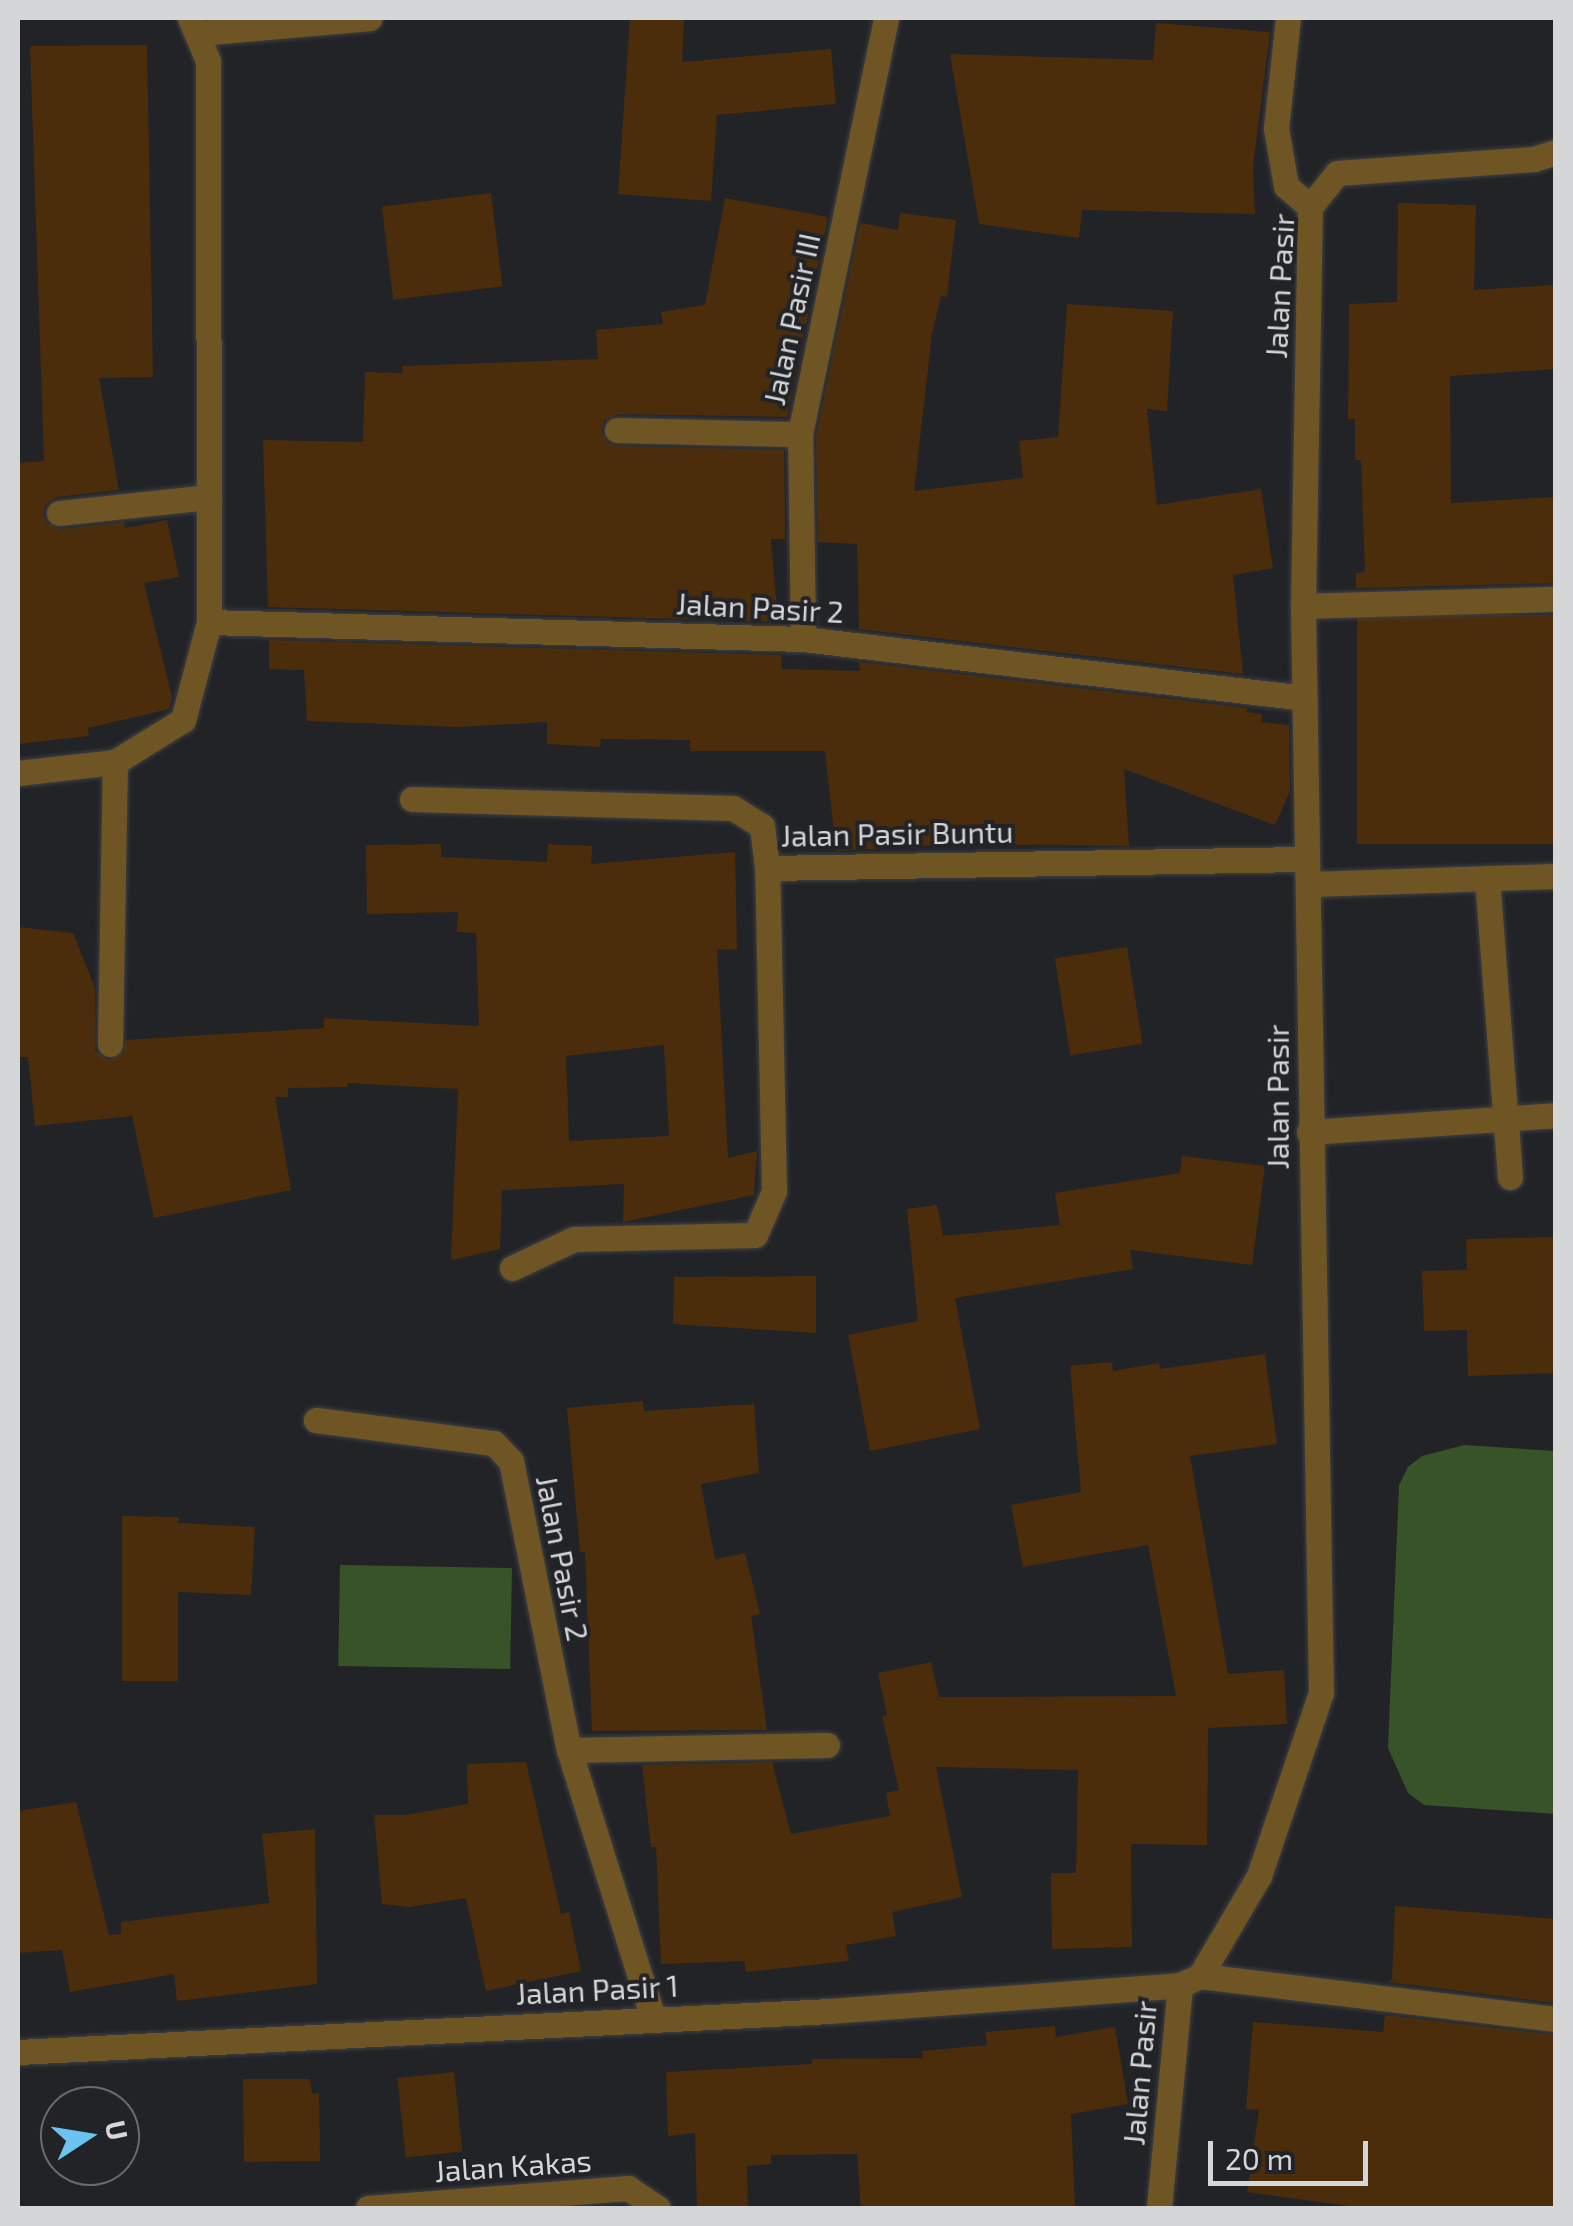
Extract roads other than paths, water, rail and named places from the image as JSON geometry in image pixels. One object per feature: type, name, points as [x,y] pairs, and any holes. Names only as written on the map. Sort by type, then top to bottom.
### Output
[{"type":"street","points":[[18,773],[114,762],[183,720],[209,622],[208,61],[195,25],[369,18]]},
{"type":"street","name":"Jalan Pasir III","points":[[803,639],[800,434],[886,18]]},
{"type":"street","points":[[1288,18],[1276,128],[1286,186],[1310,207]]},
{"type":"street","name":"Jalan Pasir","points":[[1158,2208],[1190,1980],[1259,1876],[1322,1693],[1303,606],[1310,207],[1337,173],[1534,159],[1556,152]]},
{"type":"street","points":[[617,430],[800,434]]},
{"type":"street","points":[[59,513],[209,497]]},
{"type":"street","points":[[1303,606],[1556,599]]},
{"type":"street","name":"Jalan Pasir 2","points":[[209,622],[803,639],[1304,698]]},
{"type":"street","points":[[110,1044],[114,762]]},
{"type":"street","name":"Jalan Pasir Buntu","points":[[412,799],[734,808],[762,826],[767,868],[1556,876]]},
{"type":"street","points":[[512,1268],[574,1239],[755,1235],[774,1191],[767,868]]},
{"type":"street","points":[[1487,878],[1510,1177]]},
{"type":"street","points":[[1310,1132],[1556,1115]]},
{"type":"street","name":"Jalan Pasir 2","points":[[316,1420],[494,1442],[511,1461],[569,1750],[653,2018]]},
{"type":"street","points":[[569,1750],[827,1745]]},
{"type":"street","name":"Jalan Pasir 1","points":[[18,2052],[829,2012],[1190,1980],[1556,2019]]},
{"type":"street","name":"Jalan Kakas","points":[[368,2208],[628,2188],[658,2208]]}]
